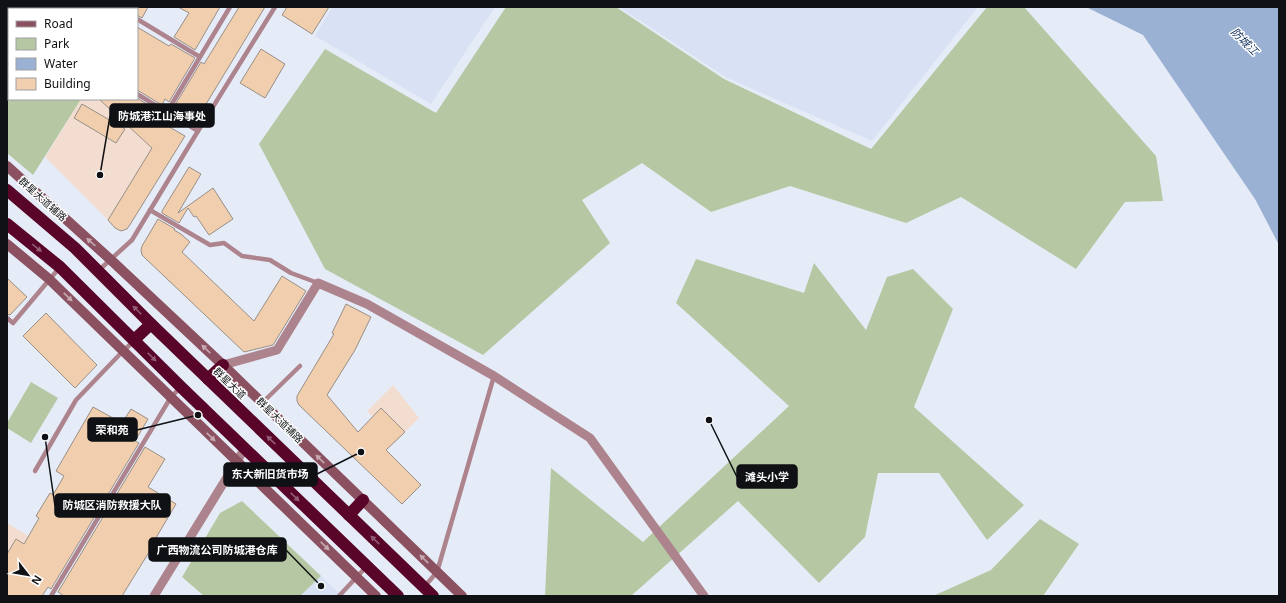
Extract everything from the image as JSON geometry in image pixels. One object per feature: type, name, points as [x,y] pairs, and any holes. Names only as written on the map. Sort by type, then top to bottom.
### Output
[{"type":"highway","name":"群星大道","points":[[7,190],[75,248],[151,324],[433,596]]},
{"type":"highway","points":[[7,224],[60,267],[181,387],[398,596]]},
{"type":"highway","points":[[134,340],[151,324]]},
{"type":"highway","points":[[208,379],[223,365]]},
{"type":"highway","points":[[349,515],[363,500]]},
{"type":"street","name":"群星大道辅路","points":[[7,166],[111,260],[223,365],[462,596]]},
{"type":"street","points":[[7,244],[49,280],[376,596]]},
{"type":"street","points":[[223,365],[277,350],[318,283],[367,304],[494,376],[590,438],[704,596]]},
{"type":"street","points":[[154,596],[245,448]]},
{"type":"lane","points":[[167,112],[230,7]]},
{"type":"lane","points":[[98,271],[132,240],[198,130],[275,7]]},
{"type":"lane","points":[[138,20],[200,57]]},
{"type":"lane","points":[[138,95],[198,130]]},
{"type":"lane","points":[[150,210],[210,245],[224,243],[242,256],[270,260],[292,273],[318,283]]},
{"type":"lane","points":[[7,318],[13,322],[60,267]]},
{"type":"lane","points":[[35,471],[76,400],[134,340]]},
{"type":"lane","points":[[262,403],[300,366]]},
{"type":"lane","points":[[424,587],[437,572],[494,376]]},
{"type":"lane","points":[[51,596],[171,397],[181,387]]},
{"type":"lane","points":[[339,596],[367,566]]},
{"type":"shaded area","points":[[332,7],[495,7],[431,104],[315,36]]},
{"type":"shaded area","points":[[619,7],[978,7],[872,141],[727,78]]},
{"type":"shaded area","points":[[80,100],[100,100],[152,148],[108,220],[45,157]]},
{"type":"shaded area","points":[[393,385],[419,418],[367,470],[343,447],[373,417],[367,411]]},
{"type":"shaded area","points":[[7,523],[45,546],[7,596]]},
{"type":"shaded area","points":[[321,576],[342,596],[300,596]]},
{"type":"green space","points":[[506,7],[616,7],[724,79],[871,149],[987,7],[1024,7],[1156,156],[1163,201],[1125,202],[1076,269],[961,197],[906,223],[790,186],[711,212],[642,163],[582,200],[610,243],[483,355],[325,269],[259,144],[325,49],[436,113]]},
{"type":"green space","points":[[8,71],[8,100],[80,100],[33,175],[7,153]]},
{"type":"green space","points":[[696,259],[804,293],[814,263],[866,330],[887,277],[913,269],[953,309],[914,407],[1024,505],[987,540],[939,473],[878,473],[865,537],[819,583],[738,501],[631,596],[545,596],[551,468],[643,542],[789,406],[676,303]]},
{"type":"green space","points":[[31,382],[58,398],[31,443],[7,428],[7,423]]},
{"type":"green space","points":[[242,501],[321,576],[300,596],[204,596],[182,577],[220,513]]},
{"type":"green space","points":[[1040,519],[1079,544],[1043,596],[933,596],[991,570]]},
{"type":"water","name":"防城江","points":[[1086,7],[1279,7],[1279,245],[1255,199],[1143,35]]},
{"type":"building","points":[[148,7],[142,18],[138,16],[137,8]]},
{"type":"building","points":[[178,7],[220,7],[195,50],[174,37],[189,13]]},
{"type":"building","points":[[239,7],[265,7],[197,119],[175,105],[201,62],[204,64]]},
{"type":"building","points":[[287,7],[329,7],[312,34],[282,15]]},
{"type":"building","points":[[138,28],[169,46],[171,44],[195,58],[169,102],[165,99],[162,105],[138,91]]},
{"type":"building","points":[[261,49],[285,64],[265,98],[240,83]]},
{"type":"building","points":[[138,99],[158,111],[157,114],[168,121],[166,125],[185,136],[127,229],[121,231],[115,228],[108,220],[152,148],[100,100],[138,100]]},
{"type":"building","points":[[82,104],[125,129],[116,143],[74,118]]},
{"type":"building","points":[[189,167],[201,174],[178,213],[213,188],[233,219],[209,235],[196,216],[194,217],[188,208],[179,223],[162,213]]},
{"type":"building","points":[[158,219],[175,229],[174,230],[190,242],[182,252],[254,321],[282,276],[306,291],[273,345],[244,352],[142,255],[142,246]]},
{"type":"building","points":[[7,278],[27,297],[10,315],[7,314]]},
{"type":"building","points":[[346,304],[371,317],[355,350],[327,395],[358,432],[381,408],[405,432],[386,450],[421,485],[402,504],[299,405],[297,401],[297,396],[334,334],[332,333]]},
{"type":"building","points":[[46,313],[97,365],[75,388],[23,336]]},
{"type":"building","points":[[93,407],[122,423],[131,409],[148,419],[135,441],[139,443],[51,589],[48,587],[42,596],[7,596],[7,554],[16,539],[24,544],[39,518],[36,516],[50,493],[53,495],[64,476],[56,471]]},
{"type":"building","points":[[145,447],[165,459],[148,487],[176,504],[150,548],[151,549],[122,596],[64,596],[58,592]]},
{"type":"place","name":"防城港江山海事处","points":[[100,175]]},
{"type":"place","name":"荣和苑","points":[[198,415]]},
{"type":"place","name":"滩头小学","points":[[709,420]]},
{"type":"place","name":"防城区消防救援大队","points":[[45,437]]},
{"type":"place","name":"东大新旧货市场","points":[[361,452]]},
{"type":"place","name":"广西物流公司防城港仓库","points":[[321,586]]}]
